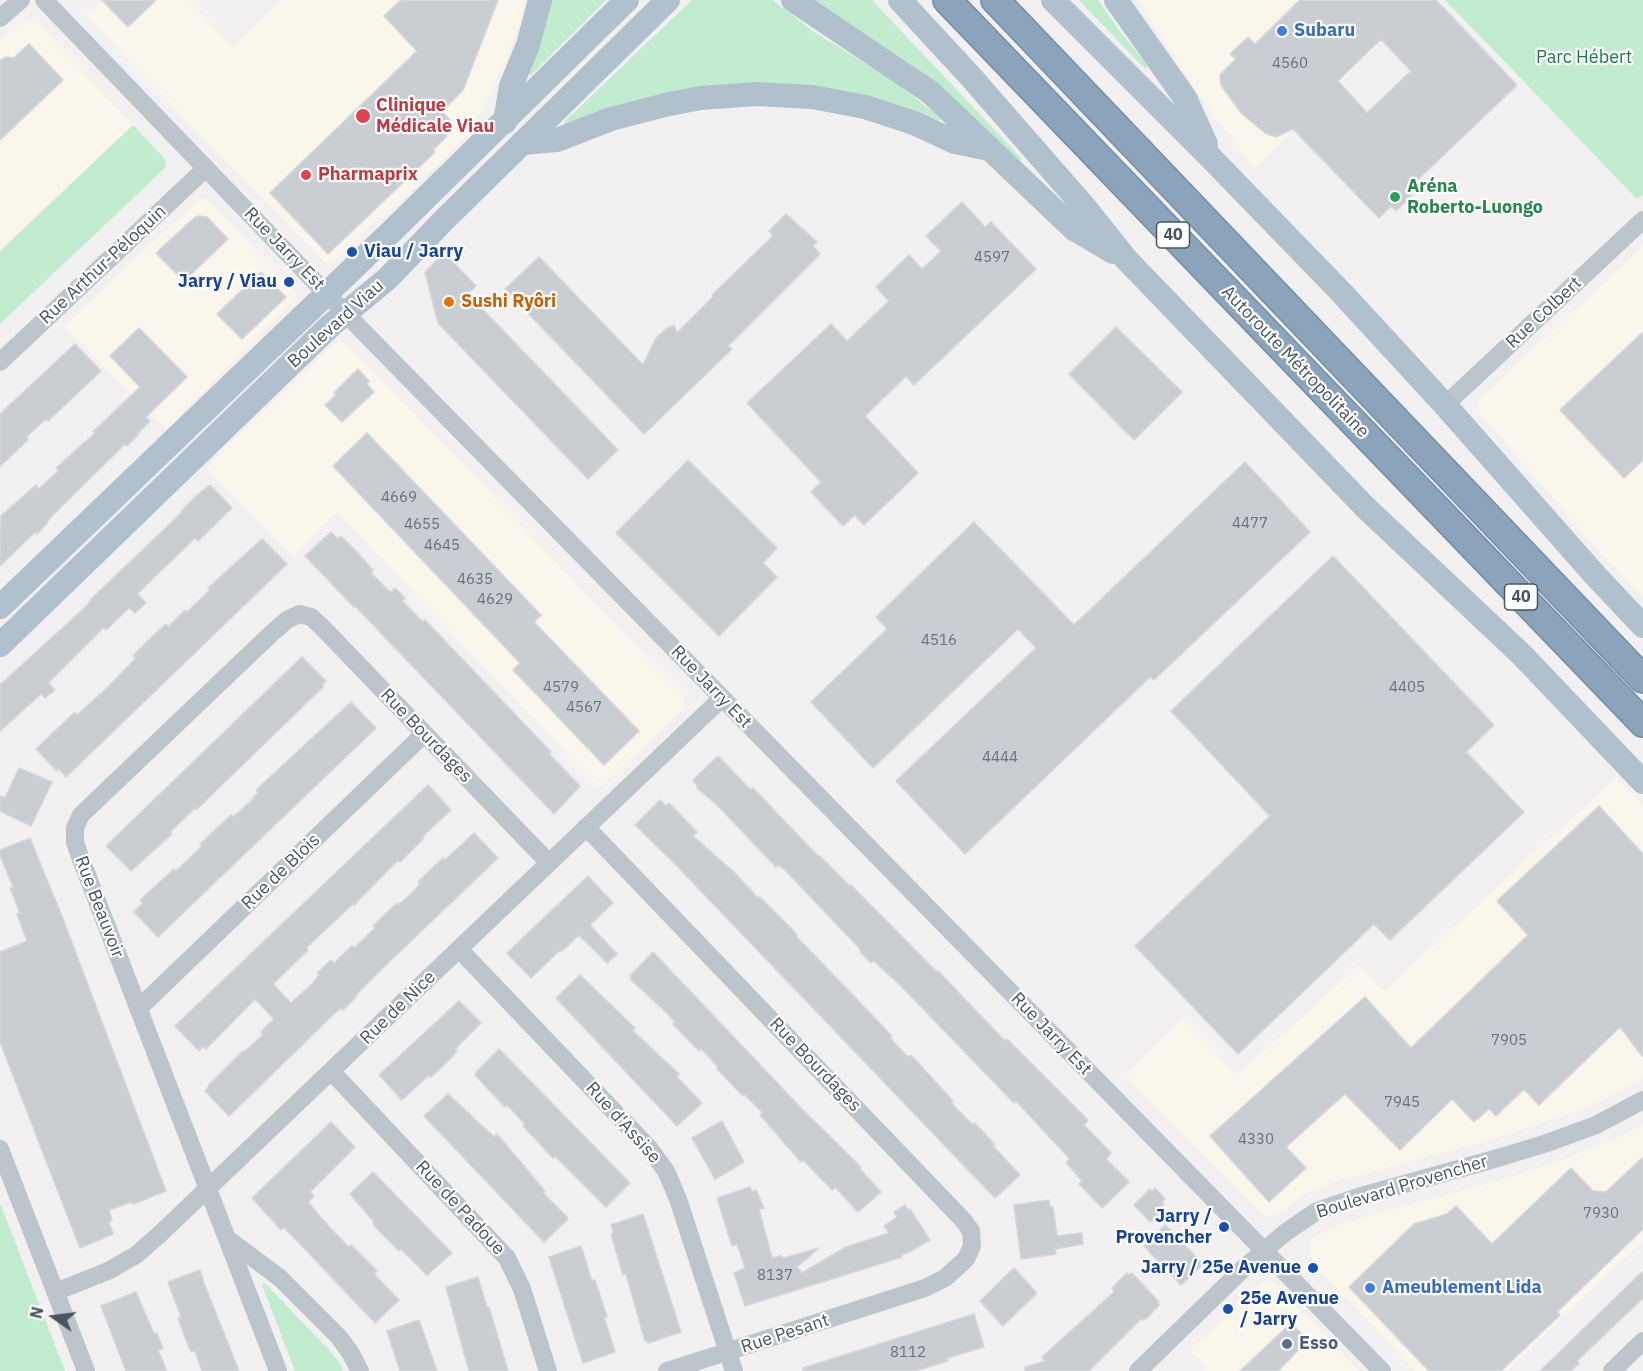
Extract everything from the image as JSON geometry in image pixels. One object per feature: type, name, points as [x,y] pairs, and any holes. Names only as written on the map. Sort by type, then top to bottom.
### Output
[{"type":"highway","name":"Autoroute Métropolitaine","points":[[947,0],[1643,723]]},
{"type":"highway","name":"Autoroute Métropolitaine","points":[[995,0],[1643,679]]},
{"type":"main road","points":[[505,122],[511,86],[528,45],[540,0]]},
{"type":"main road","name":"Boulevard Viau","points":[[0,607],[505,122],[627,0]]},
{"type":"main road","name":"Boulevard Viau","points":[[0,645],[345,313],[387,279],[444,219],[668,0]]},
{"type":"main road","points":[[794,0],[916,81],[964,122],[989,149],[1074,229],[1126,259]]},
{"type":"main road","points":[[900,0],[971,77],[1087,210],[1126,259],[1365,507],[1522,655],[1643,782]]},
{"type":"main road","points":[[1053,0],[1340,291],[1643,626]]},
{"type":"main road","points":[[1116,0],[1185,98],[1211,158]]},
{"type":"main road","points":[[522,142],[557,140],[611,119],[669,104],[701,98],[756,94],[812,97],[865,106],[914,123],[955,142],[989,149]]},
{"type":"street","points":[[0,18],[21,0]]},
{"type":"street","name":"Rue Jarry Est","points":[[44,0],[345,313],[1382,1371]]},
{"type":"street","name":"Rue Arthur-Péloquin","points":[[0,362],[206,168]]},
{"type":"street","name":"Rue Colbert","points":[[1445,405],[1643,220]]},
{"type":"street","name":"Rue Bourdages","points":[[299,614],[311,617],[322,627],[549,863]]},
{"type":"street","name":"Rue Beauvoir","points":[[278,1371],[79,854],[75,842],[75,828],[81,815],[126,772],[273,632],[287,620],[299,614]]},
{"type":"street","name":"Rue de Nice","points":[[55,1292],[108,1270],[136,1255],[160,1234],[722,698]]},
{"type":"street","name":"Rue de Blois","points":[[138,1009],[424,734]]},
{"type":"street","name":"Rue Bourdages","points":[[586,827],[964,1221],[971,1231],[972,1246],[966,1259],[945,1278],[903,1295]]},
{"type":"street","name":"Rue d'Assise","points":[[459,949],[649,1148],[666,1171],[678,1199],[734,1371]]},
{"type":"street","name":"Rue de Padoue","points":[[332,1071],[507,1258],[522,1289],[548,1371]]},
{"type":"street","name":"Boulevard Provencher","points":[[1138,1371],[1264,1251],[1305,1218],[1330,1205],[1547,1143],[1596,1125],[1643,1100]]},
{"type":"street","points":[[0,1149],[86,1371]]},
{"type":"street","points":[[229,1240],[280,1278],[338,1336],[360,1371]]},
{"type":"street","name":"Rue Pesant","points":[[667,1371],[903,1295]]},
{"type":"street","points":[[1612,1371],[1643,1341]]},
{"type":"shaded area","points":[[102,0],[188,0],[233,47],[282,0],[525,0],[518,28],[506,59],[470,133],[331,264],[325,263],[85,15]]},
{"type":"shaded area","points":[[1138,0],[1422,0],[1255,169],[1197,92]]},
{"type":"shaded area","points":[[23,22],[37,23],[133,125],[0,251],[0,41]]},
{"type":"shaded area","points":[[205,199],[295,293],[295,298],[165,429],[64,326],[198,200]]},
{"type":"shaded area","points":[[1643,246],[1643,598],[1603,556],[1478,411],[1477,405],[1480,399]]},
{"type":"shaded area","points":[[345,343],[397,395],[684,697],[684,708],[599,788],[337,512],[294,557],[206,467],[334,344]]},
{"type":"shaded area","points":[[1617,777],[1643,805],[1643,1078],[1570,1114],[1490,1140],[1337,1181],[1308,1192],[1277,1214],[1268,1217],[1264,1216],[1125,1074],[1183,1018],[1237,1075],[1360,965],[1384,991]]},
{"type":"shaded area","points":[[1643,1125],[1643,1241],[1507,1371],[1415,1371],[1313,1263],[1310,1257],[1309,1245],[1314,1237],[1341,1224],[1501,1180],[1565,1159],[1618,1138]]},
{"type":"shaded area","points":[[1263,1282],[1274,1283],[1359,1371],[1208,1371],[1190,1350]]},
{"type":"green space","points":[[551,0],[606,0],[531,75],[528,73]]},
{"type":"green space","points":[[692,0],[773,0],[814,32],[892,80],[941,118],[939,121],[903,107],[830,90],[566,127],[564,122]]},
{"type":"green space","points":[[812,0],[872,0],[1022,159],[1019,162],[936,83]]},
{"type":"green space","points":[[1079,0],[1098,0],[1148,66],[1145,69]]},
{"type":"green space","name":"Parc Hébert","points":[[1445,0],[1643,0],[1643,194],[1637,199]]},
{"type":"green space","points":[[133,125],[165,159],[166,167],[0,324],[0,251]]},
{"type":"green space","points":[[0,1203],[65,1371],[0,1371]]},
{"type":"green space","points":[[265,1283],[329,1350],[340,1363],[343,1371],[295,1371],[262,1285]]},
{"type":"building","points":[[102,0],[156,0],[128,27]]},
{"type":"building","points":[[401,0],[498,0],[463,90],[442,111],[450,120],[440,130],[447,136],[433,150],[435,152],[328,254],[270,193],[417,51],[384,16]]},
{"type":"building","points":[[1300,0],[1436,0],[1517,85],[1407,190],[1412,195],[1396,211],[1391,206],[1379,218],[1293,129],[1276,137],[1265,133],[1241,113],[1221,85],[1220,75],[1236,59],[1230,54],[1248,37],[1255,44]],"holes":[[[1381,39],[1411,71],[1367,113],[1338,81]]]},
{"type":"building","points":[[29,44],[63,80],[0,140],[0,60],[7,57],[14,58]]},
{"type":"building","points":[[962,202],[985,227],[991,222],[1036,269],[914,385],[906,376],[865,416],[918,473],[864,525],[855,515],[843,526],[811,492],[821,482],[747,403],[831,324],[847,341],[889,301],[876,287],[909,255],[922,269],[941,251],[926,236]]},
{"type":"building","points":[[786,214],[817,242],[813,246],[820,254],[728,346],[732,349],[644,434],[505,289],[539,257],[643,365],[656,338],[674,325],[677,333],[713,297],[712,295],[773,236],[769,231]]},
{"type":"building","points":[[199,216],[207,217],[228,239],[184,281],[156,253]]},
{"type":"building","points":[[444,253],[476,286],[468,294],[618,450],[588,479],[438,323],[425,272]]},
{"type":"building","points":[[261,272],[286,297],[242,339],[217,314]]},
{"type":"building","points":[[1116,327],[1182,392],[1134,440],[1069,374]]},
{"type":"building","points":[[139,328],[187,377],[146,417],[150,421],[139,434],[127,446],[125,444],[47,521],[37,534],[35,532],[0,566],[1,516],[36,485],[39,489],[59,470],[56,468],[95,433],[93,432],[140,387],[110,356]]},
{"type":"building","points":[[1643,332],[1643,460],[1624,478],[1560,410]]},
{"type":"building","points":[[75,344],[101,371],[48,421],[46,419],[26,437],[28,440],[0,466],[0,414]]},
{"type":"building","points":[[358,369],[369,381],[367,384],[374,392],[342,422],[325,405]]},
{"type":"building","points":[[367,433],[541,615],[534,622],[639,731],[604,765],[513,670],[520,663],[333,466]]},
{"type":"building","points":[[688,460],[777,548],[763,563],[777,577],[719,636],[616,533]]},
{"type":"building","points":[[1245,462],[1310,532],[1154,680],[1150,677],[965,854],[896,781],[1036,648],[1018,629],[873,768],[811,702],[887,629],[876,617],[974,522],[1074,625]]},
{"type":"building","points":[[210,485],[232,508],[198,541],[195,538],[137,594],[146,603],[135,613],[129,608],[106,630],[104,627],[48,683],[55,690],[45,698],[41,694],[0,731],[0,685],[80,612],[197,495]]},
{"type":"building","points":[[331,532],[338,539],[341,536],[353,548],[373,570],[371,573],[389,591],[395,588],[405,598],[402,601],[423,622],[425,620],[551,752],[549,754],[580,786],[554,814],[305,556]]},
{"type":"building","points":[[262,539],[287,564],[66,777],[58,768],[57,771],[36,749],[75,712],[77,715],[108,687],[136,658],[133,656],[154,635],[166,624],[168,627],[185,610],[187,612],[210,590],[208,588]]},
{"type":"building","points":[[1333,556],[1494,725],[1466,752],[1524,812],[1390,940],[1374,924],[1238,1054],[1135,946],[1270,816],[1171,711]]},
{"type":"building","points":[[302,657],[326,681],[323,687],[131,871],[106,846]]},
{"type":"building","points":[[351,702],[376,728],[158,937],[134,912],[143,903],[140,900],[174,869],[176,871],[231,815],[233,817],[252,800],[258,792],[256,790]]},
{"type":"building","points":[[718,756],[938,971],[1005,1041],[1007,1039],[1088,1120],[1084,1125],[1111,1153],[1106,1159],[1129,1182],[1102,1208],[1079,1184],[1082,1181],[1066,1162],[1070,1159],[1016,1101],[1014,1103],[901,986],[874,961],[871,963],[860,952],[861,950],[785,870],[778,865],[776,867],[717,805],[697,788],[693,780]]},
{"type":"building","points":[[19,768],[52,782],[31,826],[0,811],[0,796],[5,798]]},
{"type":"building","points":[[428,785],[451,810],[400,862],[398,860],[354,905],[306,948],[308,950],[273,984],[291,1003],[313,983],[319,975],[317,973],[331,960],[334,963],[352,946],[354,948],[397,903],[398,905],[410,895],[420,884],[418,882],[430,870],[443,858],[445,860],[474,833],[498,858],[388,963],[343,1010],[341,1008],[334,1014],[229,1116],[205,1091],[243,1051],[263,1035],[261,1032],[274,1019],[255,999],[206,1049],[203,1046],[199,1051],[175,1026]]},
{"type":"building","points":[[660,800],[666,806],[669,803],[697,832],[693,836],[786,923],[892,1036],[890,1038],[908,1057],[911,1055],[953,1101],[951,1103],[973,1125],[975,1123],[995,1145],[993,1146],[1020,1175],[995,1198],[635,825]]},
{"type":"building","points":[[1599,806],[1643,854],[1643,1057],[1620,1027],[1539,1105],[1524,1089],[1496,1116],[1489,1109],[1474,1122],[1452,1099],[1400,1150],[1345,1094],[1286,1147],[1306,1168],[1269,1202],[1210,1136],[1365,997],[1411,1048],[1528,935],[1497,901]]},
{"type":"building","points":[[30,838],[166,1191],[133,1204],[131,1202],[109,1210],[112,1220],[109,1222],[113,1234],[80,1248],[0,1042],[0,952],[27,941],[17,914],[20,913],[10,888],[13,887],[0,850]]},
{"type":"building","points":[[588,876],[613,903],[590,925],[617,954],[607,963],[579,935],[531,978],[507,953]]},
{"type":"building","points":[[653,952],[801,1108],[861,1167],[859,1168],[881,1192],[858,1212],[835,1187],[832,1190],[803,1160],[801,1162],[760,1115],[763,1113],[744,1094],[743,1096],[717,1069],[718,1067],[710,1058],[701,1049],[699,1051],[673,1024],[675,1022],[666,1012],[630,979],[632,978],[630,976]]},
{"type":"building","points":[[580,975],[635,1028],[632,1030],[679,1074],[677,1077],[702,1103],[677,1126],[556,998]]},
{"type":"building","points":[[459,1001],[481,1023],[455,1049],[457,1051],[449,1060],[402,1100],[379,1075]]},
{"type":"building","points":[[499,1049],[630,1183],[606,1207],[555,1156],[553,1158],[523,1126],[525,1124],[507,1105],[505,1107],[475,1075]]},
{"type":"building","points":[[448,1094],[494,1137],[497,1134],[545,1191],[543,1193],[567,1217],[568,1219],[544,1242],[424,1116]]},
{"type":"building","points":[[722,1121],[744,1162],[715,1179],[692,1138]]},
{"type":"building","points":[[331,1122],[355,1147],[310,1192],[314,1196],[308,1202],[349,1247],[351,1245],[377,1271],[374,1274],[399,1300],[375,1323],[284,1227],[281,1230],[252,1198]]},
{"type":"building","points":[[1643,1157],[1643,1229],[1557,1312],[1560,1315],[1501,1371],[1429,1371],[1349,1287],[1414,1224],[1447,1214],[1456,1206],[1492,1244],[1571,1168],[1593,1191],[1606,1192]]},
{"type":"building","points":[[373,1172],[452,1253],[427,1275],[380,1232],[350,1194]]},
{"type":"building","points":[[750,1187],[752,1192],[756,1190],[764,1208],[759,1209],[772,1258],[780,1256],[784,1258],[819,1248],[797,1267],[802,1273],[846,1247],[889,1233],[884,1226],[897,1217],[894,1212],[905,1205],[930,1240],[901,1255],[902,1257],[745,1306],[734,1273],[745,1268],[737,1244],[732,1246],[717,1198]]},
{"type":"building","points":[[1155,1188],[1165,1199],[1159,1209],[1161,1211],[1150,1222],[1134,1205],[1150,1189],[1152,1191]]},
{"type":"building","points":[[1049,1200],[1050,1207],[1053,1207],[1057,1236],[1082,1233],[1083,1244],[1055,1249],[1056,1254],[1021,1259],[1014,1205]]},
{"type":"building","points":[[643,1214],[681,1332],[648,1343],[647,1340],[645,1341],[626,1274],[623,1275],[611,1234],[614,1233],[611,1225]]},
{"type":"building","points":[[1165,1225],[1203,1264],[1181,1285],[1144,1246]]},
{"type":"building","points":[[581,1246],[607,1317],[604,1317],[615,1352],[583,1363],[549,1257]]},
{"type":"building","points":[[1014,1268],[1037,1293],[1003,1326],[980,1301]]},
{"type":"building","points":[[200,1270],[239,1371],[202,1371],[195,1351],[191,1352],[183,1332],[178,1318],[181,1317],[168,1282]]},
{"type":"building","points":[[1643,1271],[1643,1298],[1577,1361],[1579,1363],[1571,1371],[1540,1371]]},
{"type":"building","points":[[1127,1273],[1129,1275],[1132,1273],[1159,1302],[1148,1317],[1141,1319],[1089,1371],[1025,1371],[1025,1367],[1046,1361],[1042,1357],[1113,1293],[1112,1288]]},
{"type":"building","points":[[478,1277],[508,1371],[469,1371],[446,1287]]},
{"type":"building","points":[[136,1292],[154,1334],[157,1333],[163,1349],[158,1350],[167,1371],[126,1371],[101,1306]]},
{"type":"building","points":[[974,1314],[984,1347],[947,1358],[948,1361],[915,1371],[803,1371],[803,1368]]},
{"type":"building","points":[[419,1320],[437,1371],[400,1371],[387,1331]]},
{"type":"building","points":[[1291,1323],[1308,1340],[1278,1371],[1240,1371]]},
{"type":"place","name":"Subaru","points":[[1282,31]]},
{"type":"place","name":"Clinique Médicale Viau","points":[[363,116]]},
{"type":"place","name":"Pharmaprix","points":[[306,175]]},
{"type":"place","name":"Aréna Roberto-Luongo","points":[[1395,197]]},
{"type":"place","name":"Viau / Jarry","points":[[352,252]]},
{"type":"place","name":"Jarry / Viau","points":[[289,282]]},
{"type":"place","name":"Sushi Ryôri","points":[[449,302]]},
{"type":"place","name":"Jarry / Provencher","points":[[1224,1227]]},
{"type":"place","name":"Jarry / 25e Avenue","points":[[1313,1268]]},
{"type":"place","name":"Ameublement Lida","points":[[1370,1288]]},
{"type":"place","name":"25e Avenue / Jarry","points":[[1228,1309]]},
{"type":"place","name":"Esso","points":[[1287,1344]]}]
